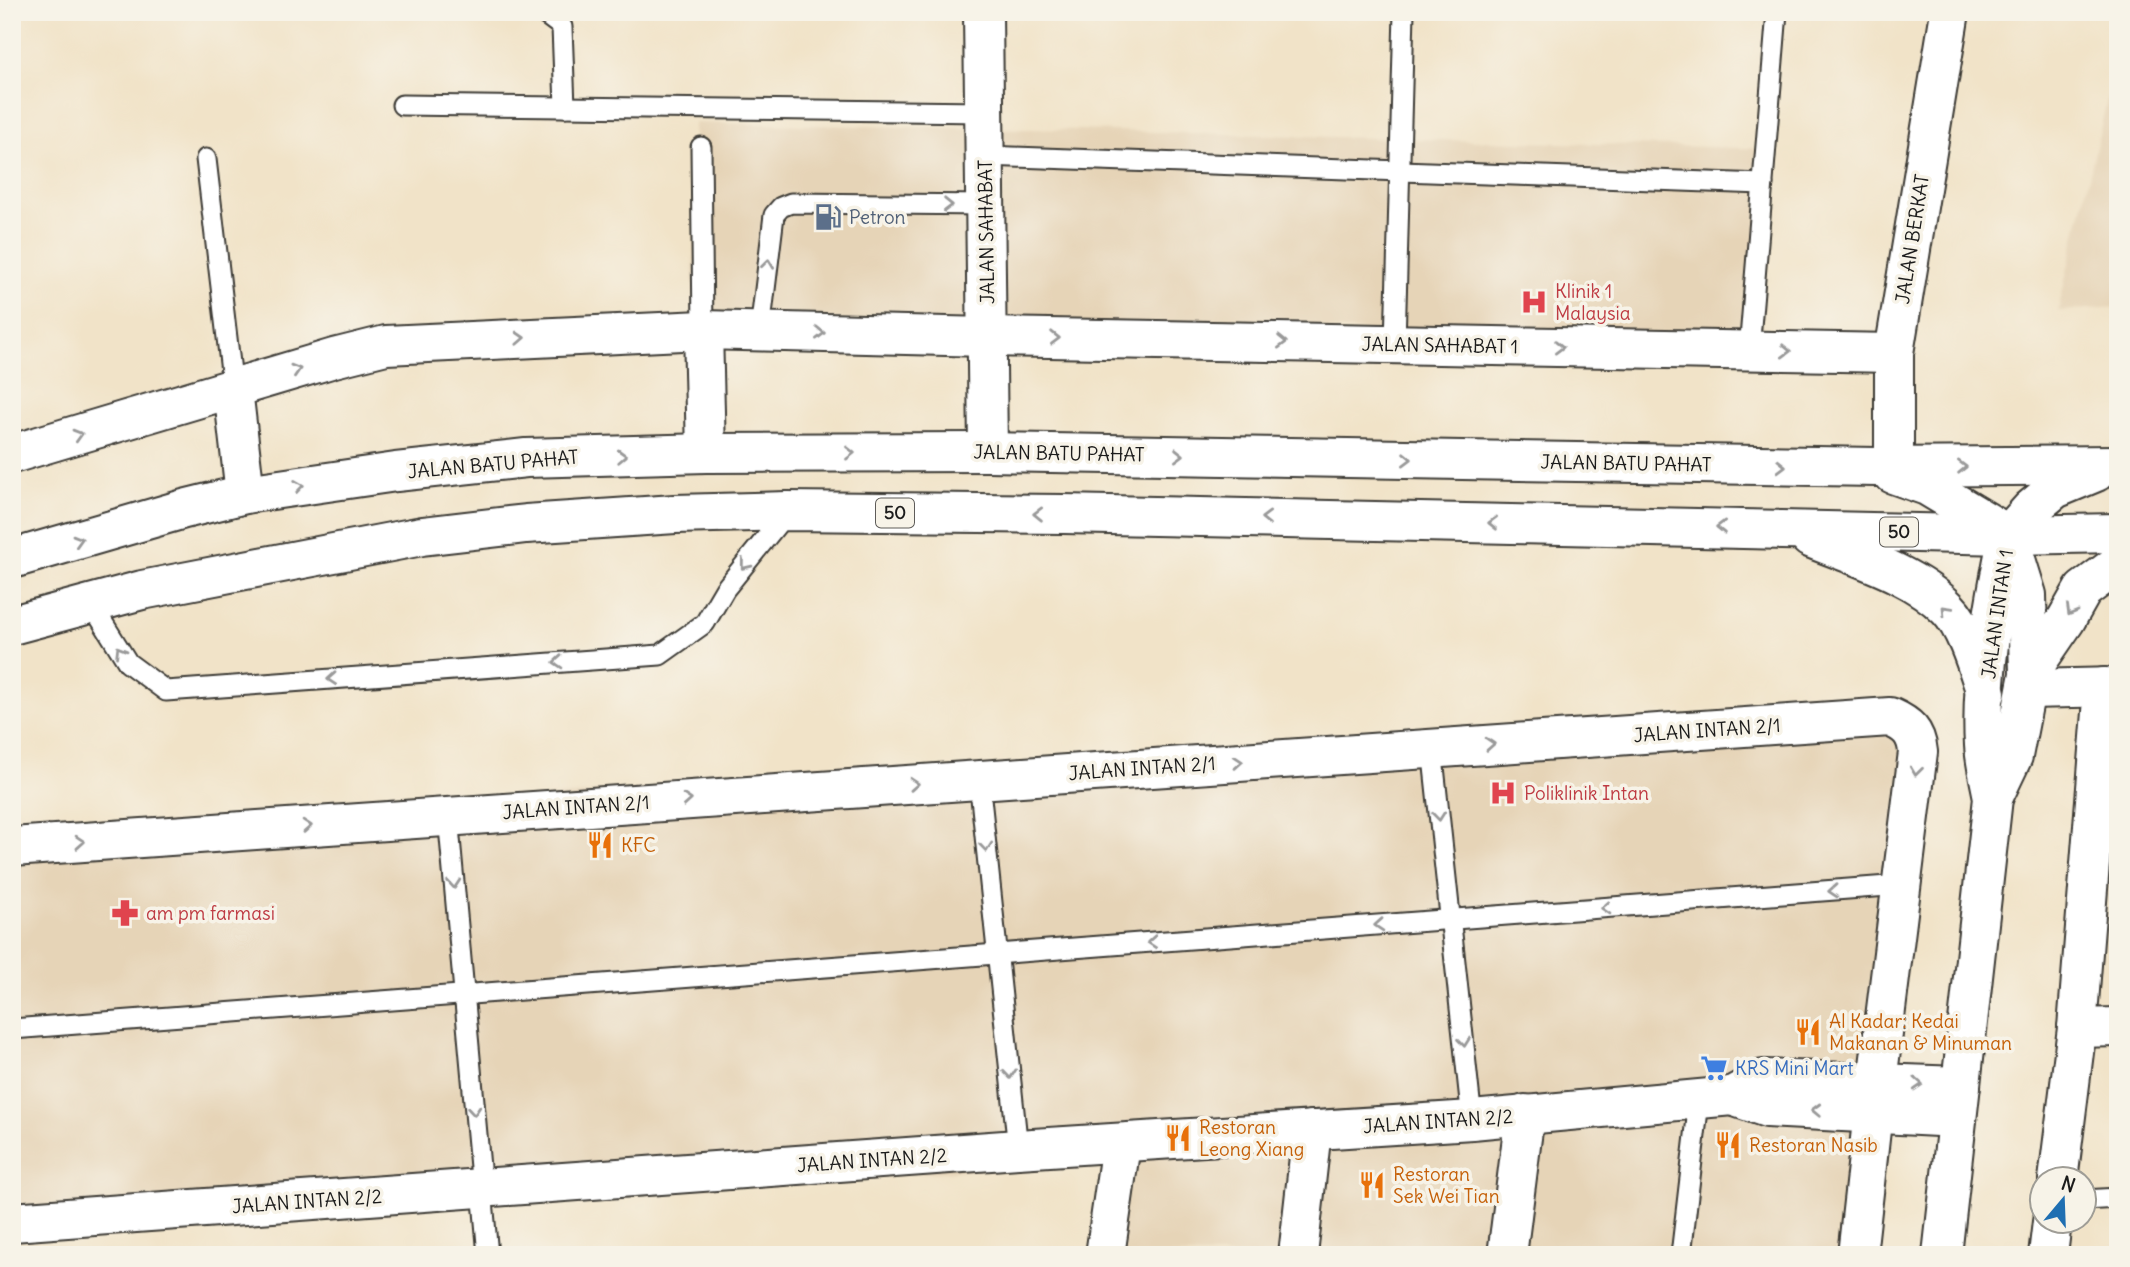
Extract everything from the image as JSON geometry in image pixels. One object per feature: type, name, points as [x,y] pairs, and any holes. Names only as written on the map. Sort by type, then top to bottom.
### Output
[{"type":"main road","name":"JALAN SAHABAT","points":[[983,12],[988,452]]},
{"type":"main road","name":"JALAN BERKAT","points":[[1886,468],[1894,353],[1950,12]]},
{"type":"main road","name":"JALAN SAHABAT 1","points":[[12,454],[386,345],[703,330],[1894,353]]},
{"type":"main road","points":[[703,330],[706,453]]},
{"type":"main road","points":[[233,389],[245,494]]},
{"type":"main road","name":"JALAN BATU PAHAT","points":[[12,559],[245,494],[396,472],[526,458],[706,453],[988,452],[1886,468],[2115,465]]},
{"type":"main road","points":[[1886,468],[1927,486],[2008,535],[2031,509],[2055,489],[2115,465]]},
{"type":"main road","name":"50","points":[[12,625],[142,590],[422,536],[526,524],[662,515],[787,511],[1064,514],[2008,535],[2118,533]]},
{"type":"main road","points":[[1789,529],[1904,577],[1950,610],[1971,649],[1986,693]]},
{"type":"main road","name":"JALAN INTAN 1","points":[[1993,798],[2013,756],[2029,682],[2027,595],[2008,535]]},
{"type":"main road","name":"JALAN INTAN 1","points":[[1942,1255],[1993,798],[1984,745],[1986,693],[1995,601],[2008,535]]},
{"type":"main road","points":[[2060,1166],[2077,1028],[2105,846],[2111,687],[2029,682],[2083,590],[2118,564]]},
{"type":"main road","name":"JALAN INTAN 2/1","points":[[12,847],[1890,717],[1906,725],[1917,738],[1919,752],[1875,1097]]},
{"type":"main road","points":[[2077,1028],[2118,1027]]},
{"type":"main road","points":[[1857,1255],[1875,1097]]},
{"type":"main road","name":"JALAN INTAN 2/2","points":[[12,1222],[1018,1149],[1472,1120],[1715,1098],[1767,1108],[1875,1097],[1959,1102]]},
{"type":"main road","points":[[1507,1255],[1525,1114]]},
{"type":"main road","points":[[1298,1255],[1311,1130]]},
{"type":"main road","points":[[1105,1255],[1121,1144]]},
{"type":"main road","points":[[2048,1255],[2050,1236]]},
{"type":"lane","points":[[542,12],[562,27],[565,107]]},
{"type":"lane","points":[[1395,344],[1404,12]]},
{"type":"lane","points":[[1749,351],[1777,12]]},
{"type":"lane","points":[[402,105],[984,112]]},
{"type":"lane","points":[[701,147],[703,330]]},
{"type":"lane","points":[[985,156],[1763,184]]},
{"type":"lane","points":[[206,159],[233,389]]},
{"type":"lane","points":[[760,331],[774,215],[781,207],[791,202],[986,205]]},
{"type":"lane","points":[[92,605],[128,663],[166,691],[660,655],[705,623],[725,589],[787,511]]},
{"type":"lane","points":[[1432,748],[1472,1120]]},
{"type":"lane","points":[[979,779],[1018,1149]]},
{"type":"lane","points":[[447,816],[488,1255]]},
{"type":"lane","points":[[12,1029],[1901,885]]},
{"type":"lane","points":[[1681,1255],[1715,1098]]},
{"type":"lane","points":[[2098,1199],[2118,1198]]},
{"type":"shaded area","points":[[2118,53],[2118,307],[2058,311]]},
{"type":"shaded area","points":[[694,123],[1080,130],[1777,149],[1760,339],[693,316]]},
{"type":"shaded area","points":[[2118,705],[2118,854],[2106,854]]},
{"type":"shaded area","points":[[1932,735],[1872,1255],[1092,1255],[1106,1161],[12,1233],[12,834],[1374,739]]},
{"type":"place","name":"Petron","points":[[828,217]]},
{"type":"place","name":"Klinik 1 Malaysia","points":[[1534,302]]},
{"type":"place","name":"Poliklinik Intan","points":[[1503,793]]},
{"type":"place","name":"KFC","points":[[600,845]]},
{"type":"place","name":"am pm farmasi","points":[[125,913]]},
{"type":"place","name":"Al Kadar: Kedai Makanan & Minuman","points":[[1808,1032]]},
{"type":"place","name":"KRS Mini Mart","points":[[1714,1068]]},
{"type":"place","name":"Restoran Leong Xiang","points":[[1178,1138]]},
{"type":"place","name":"Restoran Nasib","points":[[1728,1145]]},
{"type":"place","name":"Restoran Sek Wei Tian","points":[[1372,1185]]}]
